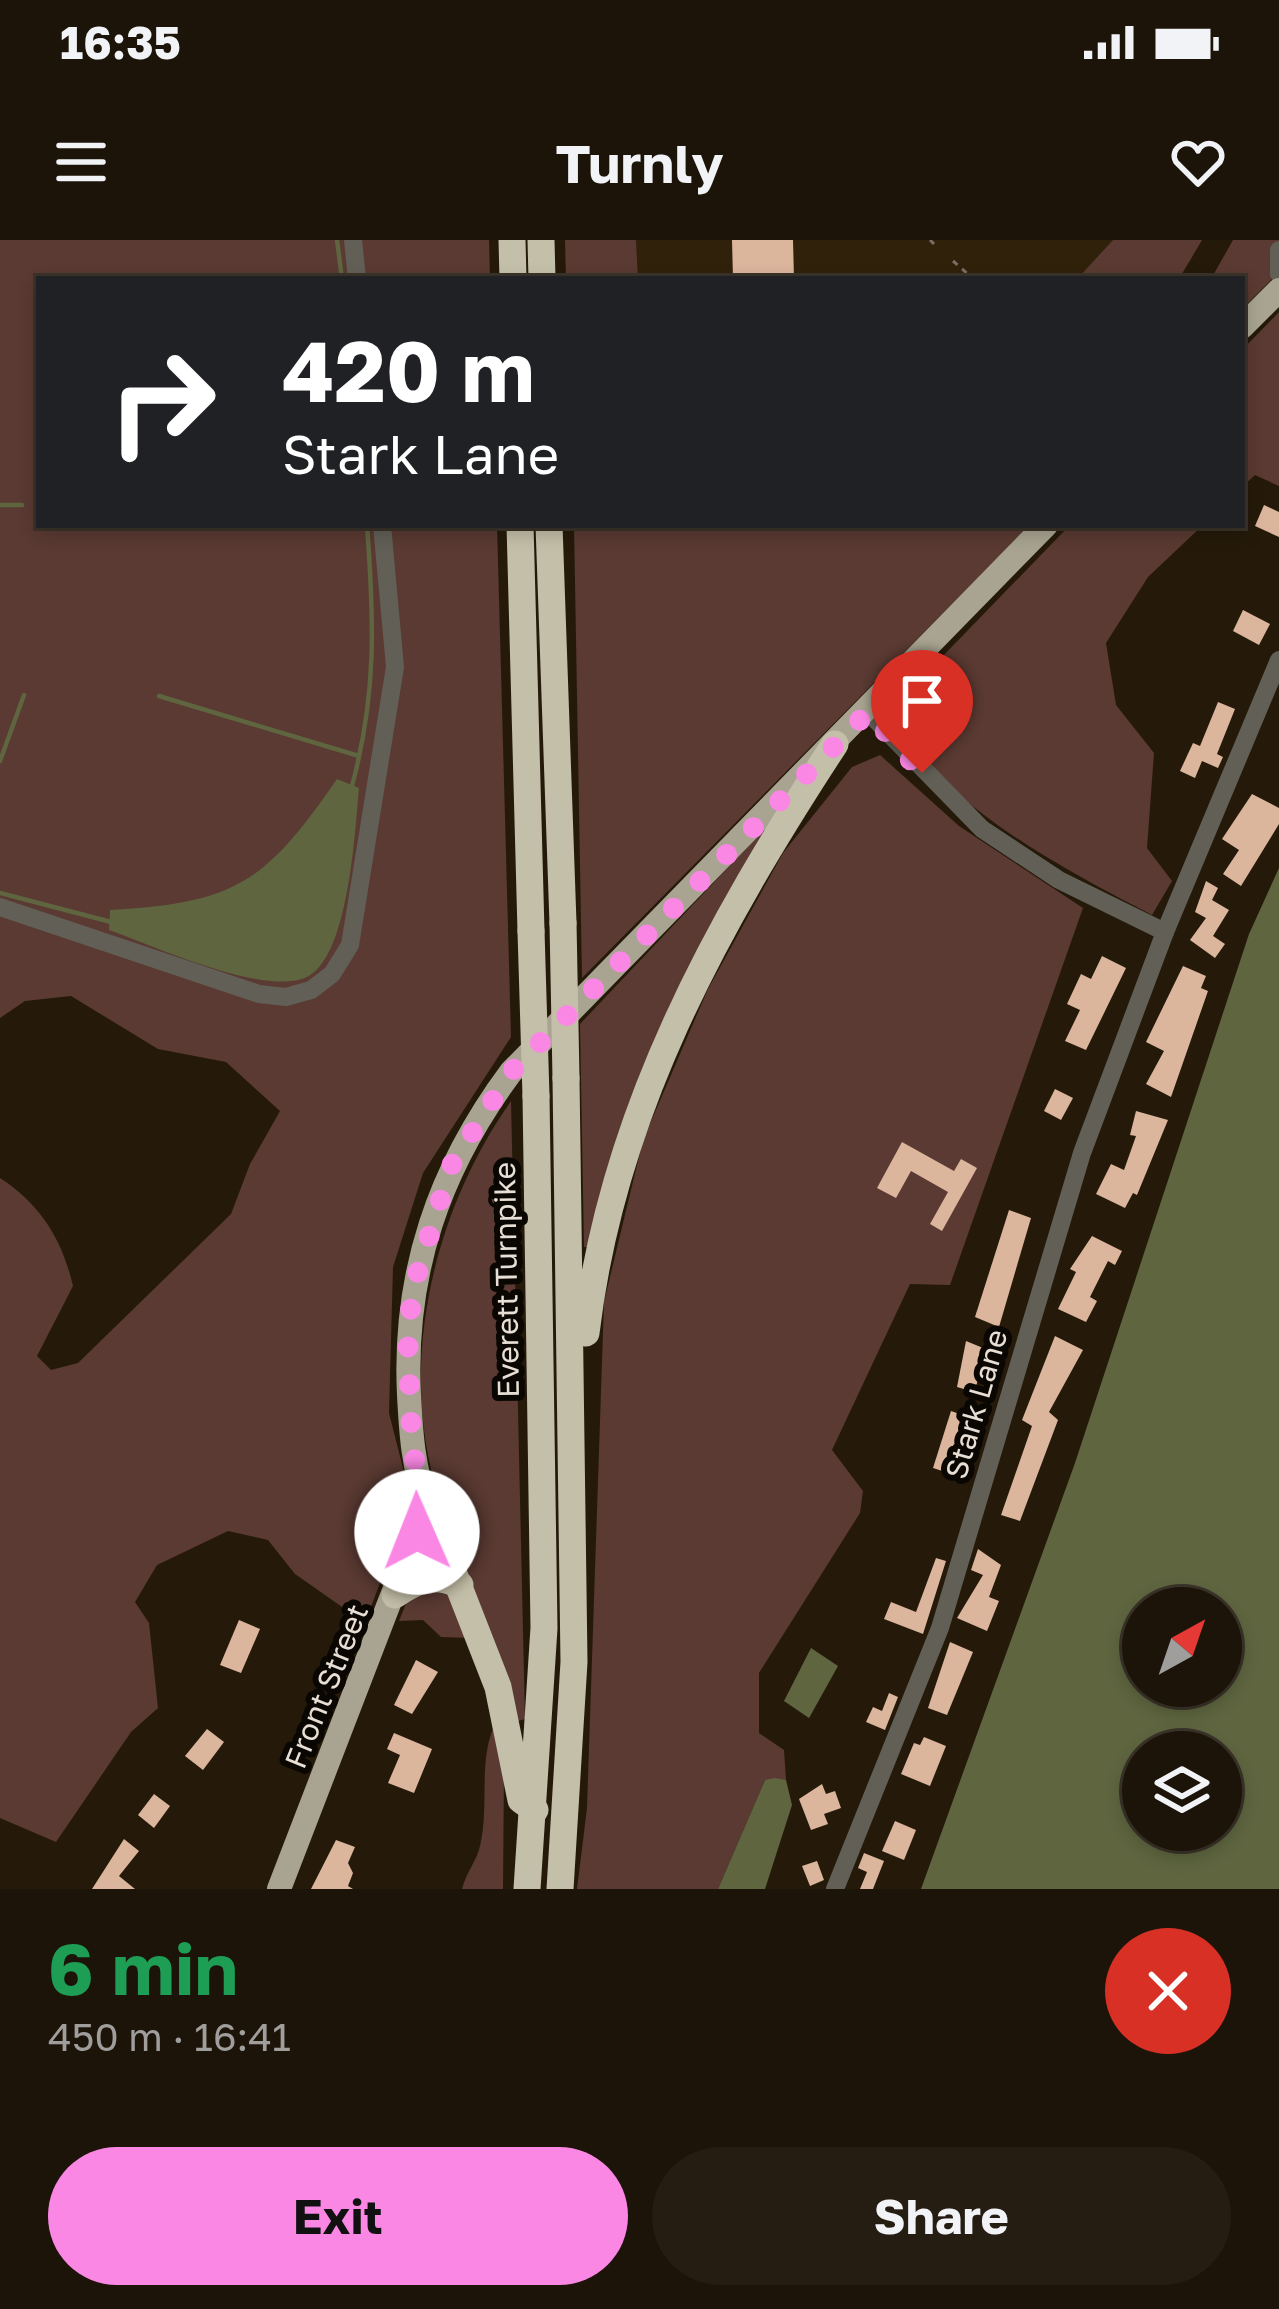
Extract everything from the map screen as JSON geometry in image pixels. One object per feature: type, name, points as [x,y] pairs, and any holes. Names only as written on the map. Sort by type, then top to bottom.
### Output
[{"type":"highway","points":[[512,240],[513,276]]},
{"type":"highway","points":[[541,240],[542,276]]},
{"type":"highway","name":"Everett Turnpike","points":[[520,528],[544,1628],[527,1889]]},
{"type":"highway","points":[[549,528],[574,1432],[573,1735],[560,1889]]},
{"type":"highway","points":[[574,1432],[590,1299],[649,1085],[692,983],[742,886],[835,744]]},
{"type":"highway","points":[[427,1504],[498,1687],[521,1800],[535,1810]]},
{"type":"highway","points":[[395,1595],[415,1580],[442,1576],[460,1586]]},
{"type":"main road","points":[[1245,324],[1279,290]]},
{"type":"main road","points":[[427,1504],[412,1451],[408,1321],[436,1200],[468,1132],[511,1072],[1043,528]]},
{"type":"main road","name":"Front Street","points":[[279,1889],[427,1504]]},
{"type":"street","points":[[353,240],[357,276]]},
{"type":"street","points":[[1279,250],[1279,274]]},
{"type":"street","points":[[0,907],[259,994],[298,994],[332,974],[353,933],[395,668],[382,528]]},
{"type":"street","name":"Stark Lane","points":[[835,1889],[940,1628],[1064,1205],[1165,932],[1279,659]]},
{"type":"street","points":[[868,712],[982,829],[1059,880],[1165,932]]},
{"type":"path","points":[[953,261],[969,275]]},
{"type":"shaded area","points":[[0,240],[489,240],[490,276],[36,276],[36,528],[497,528],[511,1037],[423,1173],[393,1267],[389,1413],[411,1500],[365,1623],[295,1574],[268,1540],[228,1531],[157,1565],[135,1602],[149,1623],[158,1708],[131,1732],[56,1842],[0,1818],[0,1178],[48,1224],[73,1286],[37,1356],[51,1370],[78,1363],[231,1214],[250,1164],[280,1111],[226,1062],[158,1049],[71,996],[25,1001],[0,1018]]},
{"type":"shaded area","points":[[565,240],[636,240],[638,276],[566,276]]},
{"type":"shaded area","points":[[636,240],[1113,240],[1080,276],[638,276]]},
{"type":"shaded area","points":[[1113,240],[1202,240],[1181,276],[1080,276]]},
{"type":"shaded area","points":[[1233,240],[1279,240],[1279,272],[1245,306],[1245,276],[1213,276]]},
{"type":"shaded area","points":[[1279,312],[1279,486],[1255,475],[1245,484],[1245,347]]},
{"type":"shaded area","points":[[574,528],[1027,528],[582,978]]},
{"type":"shaded area","points":[[1067,528],[1200,528],[1148,577],[1106,643],[1116,705],[1154,753],[1147,848],[1172,881],[1152,915],[1040,853],[956,792],[925,759],[907,726],[907,693]]},
{"type":"shaded area","points":[[880,755],[959,826],[1083,908],[950,1285],[910,1284],[832,1450],[863,1491],[860,1513],[759,1673],[759,1733],[784,1750],[786,1780],[765,1780],[718,1889],[577,1889],[587,1808],[604,1302],[643,1140],[708,989],[783,853],[852,767]]},
{"type":"shaded area","points":[[337,779],[359,788],[352,862],[331,947],[320,966],[305,978],[262,980],[235,975],[109,930],[110,910],[189,901],[244,881],[289,842]]},
{"type":"shaded area","points":[[773,820],[593,1247],[584,1247],[580,1024]]},
{"type":"shaded area","points":[[1279,868],[1279,1889],[921,1889],[1075,1463],[1249,934]]},
{"type":"shaded area","points":[[511,1101],[525,1719],[518,1721],[441,1504],[421,1400],[429,1294],[442,1242],[483,1145]]},
{"type":"shaded area","points":[[444,1588],[472,1638],[441,1637],[423,1620],[399,1621],[409,1596]]},
{"type":"shaded area","points":[[811,1648],[838,1666],[809,1718],[784,1701]]},
{"type":"shaded area","points":[[496,1722],[504,1767],[503,1889],[462,1889],[480,1846],[485,1767]]},
{"type":"shaded area","points":[[765,1780],[786,1780],[792,1805],[765,1889],[718,1889]]},
{"type":"building","points":[[732,240],[793,240],[794,276],[733,276]]},
{"type":"building","points":[[1264,505],[1279,512],[1279,537],[1255,526]]},
{"type":"building","points":[[1243,610],[1270,624],[1259,645],[1233,631]]},
{"type":"building","points":[[1218,702],[1235,709],[1217,754],[1223,757],[1218,768],[1202,761],[1195,778],[1180,771],[1193,743],[1200,746]]},
{"type":"building","points":[[1252,794],[1279,808],[1279,824],[1241,886],[1223,874],[1239,850],[1222,839]]},
{"type":"building","points":[[1206,881],[1218,888],[1212,900],[1229,910],[1213,936],[1225,944],[1215,958],[1190,940],[1206,918],[1195,912]]},
{"type":"building","points":[[1102,956],[1126,968],[1086,1050],[1065,1041],[1080,1010],[1067,1004],[1081,974],[1091,979]]},
{"type":"building","points":[[1183,966],[1206,976],[1201,988],[1208,991],[1171,1097],[1146,1084],[1164,1051],[1146,1042]]},
{"type":"building","points":[[1055,1089],[1073,1098],[1061,1120],[1044,1111]]},
{"type":"building","points":[[1136,1111],[1168,1120],[1137,1195],[1133,1193],[1125,1208],[1096,1194],[1111,1164],[1124,1170],[1136,1136],[1130,1135]]},
{"type":"building","points":[[902,1142],[954,1171],[961,1159],[977,1168],[942,1231],[930,1224],[948,1192],[911,1171],[896,1198],[877,1188]]},
{"type":"building","points":[[1009,1210],[1031,1218],[999,1327],[975,1317]]},
{"type":"building","points":[[1092,1236],[1122,1251],[1115,1265],[1108,1261],[1090,1297],[1097,1301],[1086,1322],[1058,1309],[1076,1272],[1070,1269]]},
{"type":"building","points":[[1055,1336],[1083,1350],[1049,1412],[1058,1420],[1020,1521],[1001,1515],[1032,1426],[1022,1420]]},
{"type":"building","points":[[966,1341],[988,1350],[974,1392],[957,1387]]},
{"type":"building","points":[[951,1411],[965,1416],[952,1474],[933,1468]]},
{"type":"building","points":[[978,1549],[1001,1565],[989,1597],[999,1601],[987,1631],[957,1618],[983,1575],[971,1570]]},
{"type":"building","points":[[936,1558],[946,1561],[923,1634],[884,1619],[891,1602],[916,1612]]},
{"type":"building","points":[[239,1620],[260,1629],[241,1673],[220,1665]]},
{"type":"building","points":[[950,1642],[973,1652],[947,1715],[928,1708]]},
{"type":"building","points":[[416,1660],[438,1672],[412,1714],[394,1705]]},
{"type":"building","points":[[889,1693],[898,1697],[885,1730],[866,1722],[873,1707],[882,1711]]},
{"type":"building","points":[[207,1729],[224,1742],[203,1770],[185,1756]]},
{"type":"building","points":[[394,1733],[432,1749],[414,1793],[388,1783],[400,1755],[387,1749]]},
{"type":"building","points":[[924,1737],[946,1746],[930,1786],[901,1774],[914,1743],[920,1745]]},
{"type":"building","points":[[822,1784],[826,1794],[835,1791],[841,1808],[824,1814],[828,1824],[811,1830],[799,1799]]},
{"type":"building","points":[[154,1794],[170,1806],[154,1828],[138,1815]]},
{"type":"building","points":[[895,1821],[916,1830],[904,1860],[882,1851]]},
{"type":"building","points":[[124,1839],[139,1851],[119,1876],[135,1889],[92,1889]]},
{"type":"building","points":[[336,1840],[355,1847],[348,1863],[353,1873],[348,1886],[353,1889],[311,1889]]},
{"type":"building","points":[[864,1853],[884,1861],[873,1889],[860,1889],[867,1872],[858,1868]]},
{"type":"building","points":[[817,1861],[824,1880],[810,1886],[802,1866]]},
{"type":"waterway","points":[[337,240],[342,276]]},
{"type":"waterway","points":[[0,505],[22,505]]},
{"type":"waterway","points":[[352,786],[366,719],[372,656],[367,528]]},
{"type":"waterway","points":[[0,761],[24,695]]},
{"type":"waterway","points":[[159,696],[359,756]]},
{"type":"waterway","points":[[0,893],[115,923]]},
{"type":"route","points":[[417,1532],[427,1504],[412,1451],[408,1343],[412,1291],[436,1200],[478,1116],[511,1072],[674,903],[868,712],[922,773]]}]
